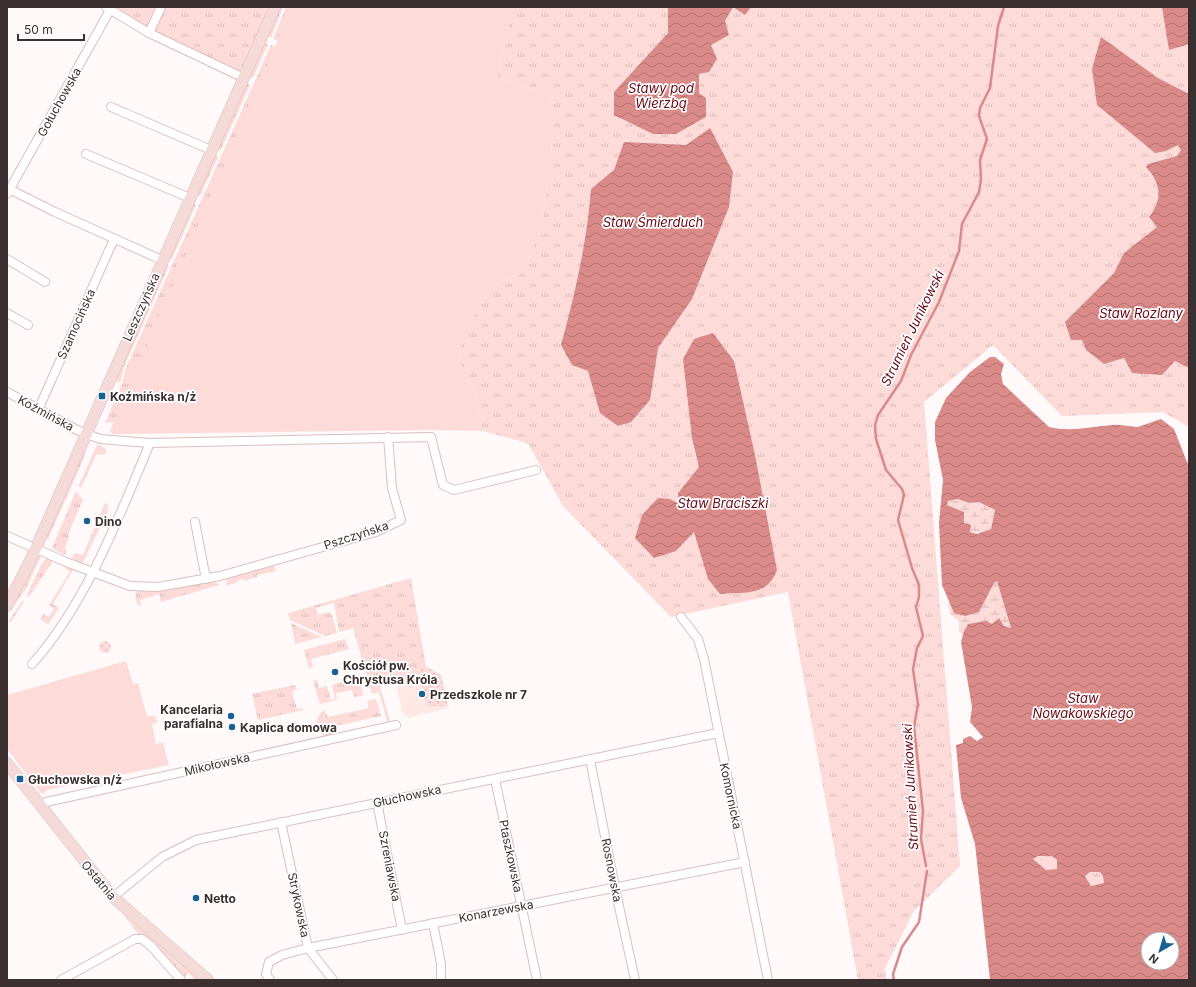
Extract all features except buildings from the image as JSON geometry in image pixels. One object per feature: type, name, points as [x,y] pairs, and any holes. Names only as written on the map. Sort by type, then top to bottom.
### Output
[{"type":"street","points":[[150,33],[161,7]]},
{"type":"street","name":"Leszczyńska","points":[[7,606],[35,548],[275,7]]},
{"type":"street","points":[[108,9],[150,33],[244,78]]},
{"type":"street","name":"Gołuchowska","points":[[8,191],[108,9]]},
{"type":"street","points":[[111,107],[211,150]]},
{"type":"street","points":[[86,154],[190,198]]},
{"type":"street","points":[[8,191],[162,260]]},
{"type":"street","name":"Szamocińska","points":[[39,408],[114,239]]},
{"type":"street","points":[[7,259],[45,282]]},
{"type":"street","points":[[7,313],[28,325]]},
{"type":"street","name":"Koźmińska","points":[[7,392],[85,433]]},
{"type":"street","points":[[85,433],[100,439],[150,443],[431,437],[443,485],[454,490],[536,470]]},
{"type":"street","name":"Pszczyńska","points":[[7,536],[92,573],[130,586],[158,587],[206,579],[376,532],[401,520],[392,488],[388,437]]},
{"type":"street","points":[[32,664],[43,652],[69,614],[92,573],[122,510],[150,443]]},
{"type":"street","points":[[195,522],[206,579]]},
{"type":"street","name":"Komornicka","points":[[681,617],[698,639],[708,679],[768,980]]},
{"type":"street","name":"Mikołowska","points":[[40,805],[46,802],[396,725]]},
{"type":"street","name":"Głuchowska","points":[[113,897],[162,858],[179,847],[203,838],[718,733]]},
{"type":"street","name":"Rosnowska","points":[[590,759],[615,888],[635,980]]},
{"type":"street","name":"Ostatnia","points":[[7,763],[113,897],[208,980]]},
{"type":"street","name":"Ptaszkowska","points":[[495,779],[537,980]]},
{"type":"street","name":"Szreniawska","points":[[377,802],[402,930]]},
{"type":"street","name":"Strykowska","points":[[281,822],[308,948],[333,980]]},
{"type":"street","name":"Konarzewska","points":[[270,980],[266,974],[269,962],[282,955],[308,948],[744,862]]},
{"type":"street","points":[[433,924],[441,964],[441,980]]},
{"type":"street","points":[[61,980],[135,939],[142,938],[150,944],[181,980]]},
{"type":"shaded area","name":"Przedszkole nr 7","points":[[426,667],[441,675],[449,708],[407,718],[402,711],[394,676]]},
{"type":"green space","points":[[116,7],[270,7],[240,73],[147,27]]},
{"type":"green space","points":[[280,7],[283,7],[271,38],[267,36]]},
{"type":"green space","points":[[286,7],[292,7],[278,41],[273,39]]},
{"type":"green space","points":[[292,7],[513,7],[497,77],[551,95],[555,119],[542,228],[521,274],[493,285],[461,335],[459,362],[476,390],[483,431],[427,430],[113,434],[110,431]]},
{"type":"green space","points":[[513,7],[1189,7],[1189,427],[1163,412],[1062,416],[993,345],[924,402],[960,866],[914,911],[885,968],[887,980],[858,980],[788,592],[671,617],[563,506],[529,445],[524,442],[483,431],[476,390],[459,362],[461,335],[493,285],[521,274],[542,228],[555,119],[551,95],[497,77]]},
{"type":"green space","points":[[264,42],[268,44],[253,78],[248,79]]},
{"type":"green space","points":[[271,45],[276,47],[114,422],[105,423],[122,384],[126,368]]},
{"type":"green space","points":[[247,82],[250,85],[221,150],[216,151]]},
{"type":"green space","points":[[215,154],[218,157],[200,196],[196,197]]},
{"type":"green space","points":[[194,202],[196,205],[172,259],[168,259]]},
{"type":"green space","points":[[166,263],[169,266],[124,367],[120,383],[114,380]]},
{"type":"green space","points":[[86,445],[85,456],[48,539],[45,537]]},
{"type":"green space","points":[[97,445],[105,448],[107,454],[96,455],[81,488],[79,485]]},
{"type":"green space","points":[[78,492],[79,496],[83,499],[68,535],[69,537],[65,548],[67,552],[64,555],[52,548],[75,493]]},
{"type":"green space","points":[[958,499],[969,503],[979,502],[995,510],[991,529],[974,532],[968,529],[964,512],[947,505],[948,501]]},
{"type":"green space","points":[[105,503],[108,504],[107,508],[109,509],[82,564],[74,561],[72,557],[75,553],[83,555]]},
{"type":"green space","points":[[41,556],[26,589],[9,612],[37,557]]},
{"type":"green space","points":[[47,558],[59,563],[53,561],[29,597],[27,595],[42,563]]},
{"type":"green space","points":[[271,565],[274,566],[276,571],[257,575],[257,577],[245,581],[244,579],[238,580],[238,582],[226,586],[227,578]]},
{"type":"green space","points":[[69,567],[79,573],[73,570],[53,604],[59,608],[48,625],[40,619],[44,614],[49,617],[54,609],[49,605],[70,572],[65,569]]},
{"type":"green space","points":[[411,578],[426,667],[378,680],[390,721],[387,721],[379,692],[372,694],[353,628],[339,632],[334,603],[316,608],[318,615],[328,612],[332,615],[337,633],[325,636],[290,620],[288,613]]},
{"type":"green space","points":[[214,581],[219,585],[161,602],[159,594],[140,600],[142,606],[137,604],[135,594],[139,590],[171,589]]},
{"type":"green space","points":[[997,581],[1011,628],[992,624],[964,631],[963,635],[959,632],[959,621],[950,614],[948,600],[954,613],[987,597],[994,583]]},
{"type":"green space","points":[[23,600],[24,602],[10,623],[8,622]]},
{"type":"green space","points":[[291,623],[322,637],[295,644]]},
{"type":"green space","points":[[345,639],[349,649],[311,659],[313,667],[309,668],[304,650]]},
{"type":"green space","points":[[103,641],[107,641],[111,647],[107,653],[103,653],[99,649],[99,645]]},
{"type":"green space","points":[[126,661],[133,684],[138,683],[147,716],[154,716],[158,722],[152,724],[156,744],[163,742],[169,765],[47,790],[43,794],[7,749],[7,695]]},
{"type":"green space","points":[[426,667],[441,675],[448,706],[427,706],[420,677],[424,676],[422,676],[420,669]]},
{"type":"green space","points":[[420,669],[422,676],[395,682],[394,676]]},
{"type":"green space","points":[[358,677],[363,693],[362,696],[354,697],[352,690],[336,693],[337,700],[320,704],[313,681],[317,680],[319,688],[327,686],[331,700],[335,699],[332,685]]},
{"type":"green space","points":[[294,685],[298,689],[292,691],[297,709],[302,708],[303,710],[258,720],[252,694]]},
{"type":"green space","points":[[376,699],[381,716],[331,727],[332,734],[324,736],[318,732],[317,720],[319,715],[324,710],[328,717],[369,708],[367,701]]},
{"type":"green space","points":[[1038,856],[1052,856],[1057,860],[1057,869],[1046,870],[1033,859]]},
{"type":"green space","points":[[1090,872],[1100,872],[1103,876],[1104,883],[1091,886],[1085,876]]},
{"type":"green space","points":[[123,914],[201,980],[195,980],[189,973],[184,977],[153,941],[147,937],[139,935]]},
{"type":"water","name":"Stawy pod Wierzbą","points":[[668,7],[733,7],[725,21],[729,35],[711,45],[717,59],[709,72],[699,74],[699,93],[706,98],[706,117],[676,134],[653,134],[614,115],[614,92],[668,33]]},
{"type":"water","points":[[733,7],[751,7],[745,15]]},
{"type":"water","points":[[1162,7],[1189,7],[1189,44],[1169,50]]},
{"type":"water","name":"Staw Rozlany","points":[[1101,37],[1158,78],[1189,94],[1189,368],[1175,361],[1162,375],[1132,373],[1124,358],[1104,364],[1086,350],[1082,340],[1071,340],[1065,322],[1114,273],[1124,253],[1157,227],[1149,217],[1157,204],[1157,185],[1155,179],[1146,167],[1148,164],[1177,156],[1181,150],[1178,145],[1166,151],[1155,153],[1097,105],[1092,69]]},
{"type":"water","name":"Staw Śmierduch","points":[[710,128],[733,172],[729,207],[692,299],[658,348],[650,400],[631,422],[618,426],[600,413],[588,371],[572,365],[561,345],[580,268],[587,229],[591,189],[614,170],[624,142],[686,145]]},
{"type":"water","name":"Staw Braciszki","points":[[713,333],[734,361],[755,455],[777,570],[773,579],[767,585],[761,589],[746,593],[720,594],[708,579],[694,532],[676,551],[654,558],[635,538],[642,515],[658,498],[670,499],[679,504],[678,493],[699,467],[692,438],[683,359],[694,339]]},
{"type":"water","name":"Staw Nowakowskiego","points":[[990,357],[995,357],[1004,364],[1001,374],[1003,384],[1049,427],[1080,429],[1115,425],[1137,427],[1161,419],[1174,429],[1189,467],[1189,980],[990,980],[975,844],[961,798],[956,745],[963,743],[963,739],[970,736],[977,741],[983,737],[970,722],[972,707],[961,642],[968,624],[986,621],[992,624],[999,618],[1004,626],[1011,628],[997,581],[994,583],[979,612],[965,616],[954,613],[942,585],[939,523],[943,480],[935,440],[935,422],[946,398],[970,372]],"holes":[[[958,499],[969,503],[979,502],[995,510],[991,529],[977,534],[970,532],[971,525],[964,523],[964,512],[947,505],[948,501]],[[1038,856],[1052,856],[1057,860],[1057,869],[1046,870],[1033,859]],[[1090,872],[1100,872],[1103,876],[1104,883],[1091,886],[1085,876]]]},
{"type":"waterway","name":"Strumień Junikowski","points":[[926,866],[921,839],[923,811],[914,727],[918,704],[913,669],[917,648],[923,636],[916,607],[919,597],[919,585],[912,568],[898,520],[904,495],[902,489],[886,470],[876,439],[875,425],[878,415],[901,381],[911,355],[939,302],[959,251],[962,224],[979,192],[981,179],[980,160],[987,139],[979,116],[980,108],[990,88],[998,26],[1004,7]]},
{"type":"waterway","name":"Strumień Junikowski","points":[[894,980],[893,974],[902,947],[919,922],[927,871]]},
{"type":"place","name":"Koźmińska n/ż","points":[[102,396]]},
{"type":"place","name":"Dino","points":[[87,521]]},
{"type":"place","name":"Kościół pw. Chrystusa Króla","points":[[335,672]]},
{"type":"place","name":"Przedszkole nr 7","points":[[422,694]]},
{"type":"place","name":"Kancelaria parafialna","points":[[231,716]]},
{"type":"place","name":"Kaplica domowa","points":[[232,727]]},
{"type":"place","name":"Głuchowska n/ż","points":[[20,779]]},
{"type":"place","name":"Netto","points":[[196,898]]}]
